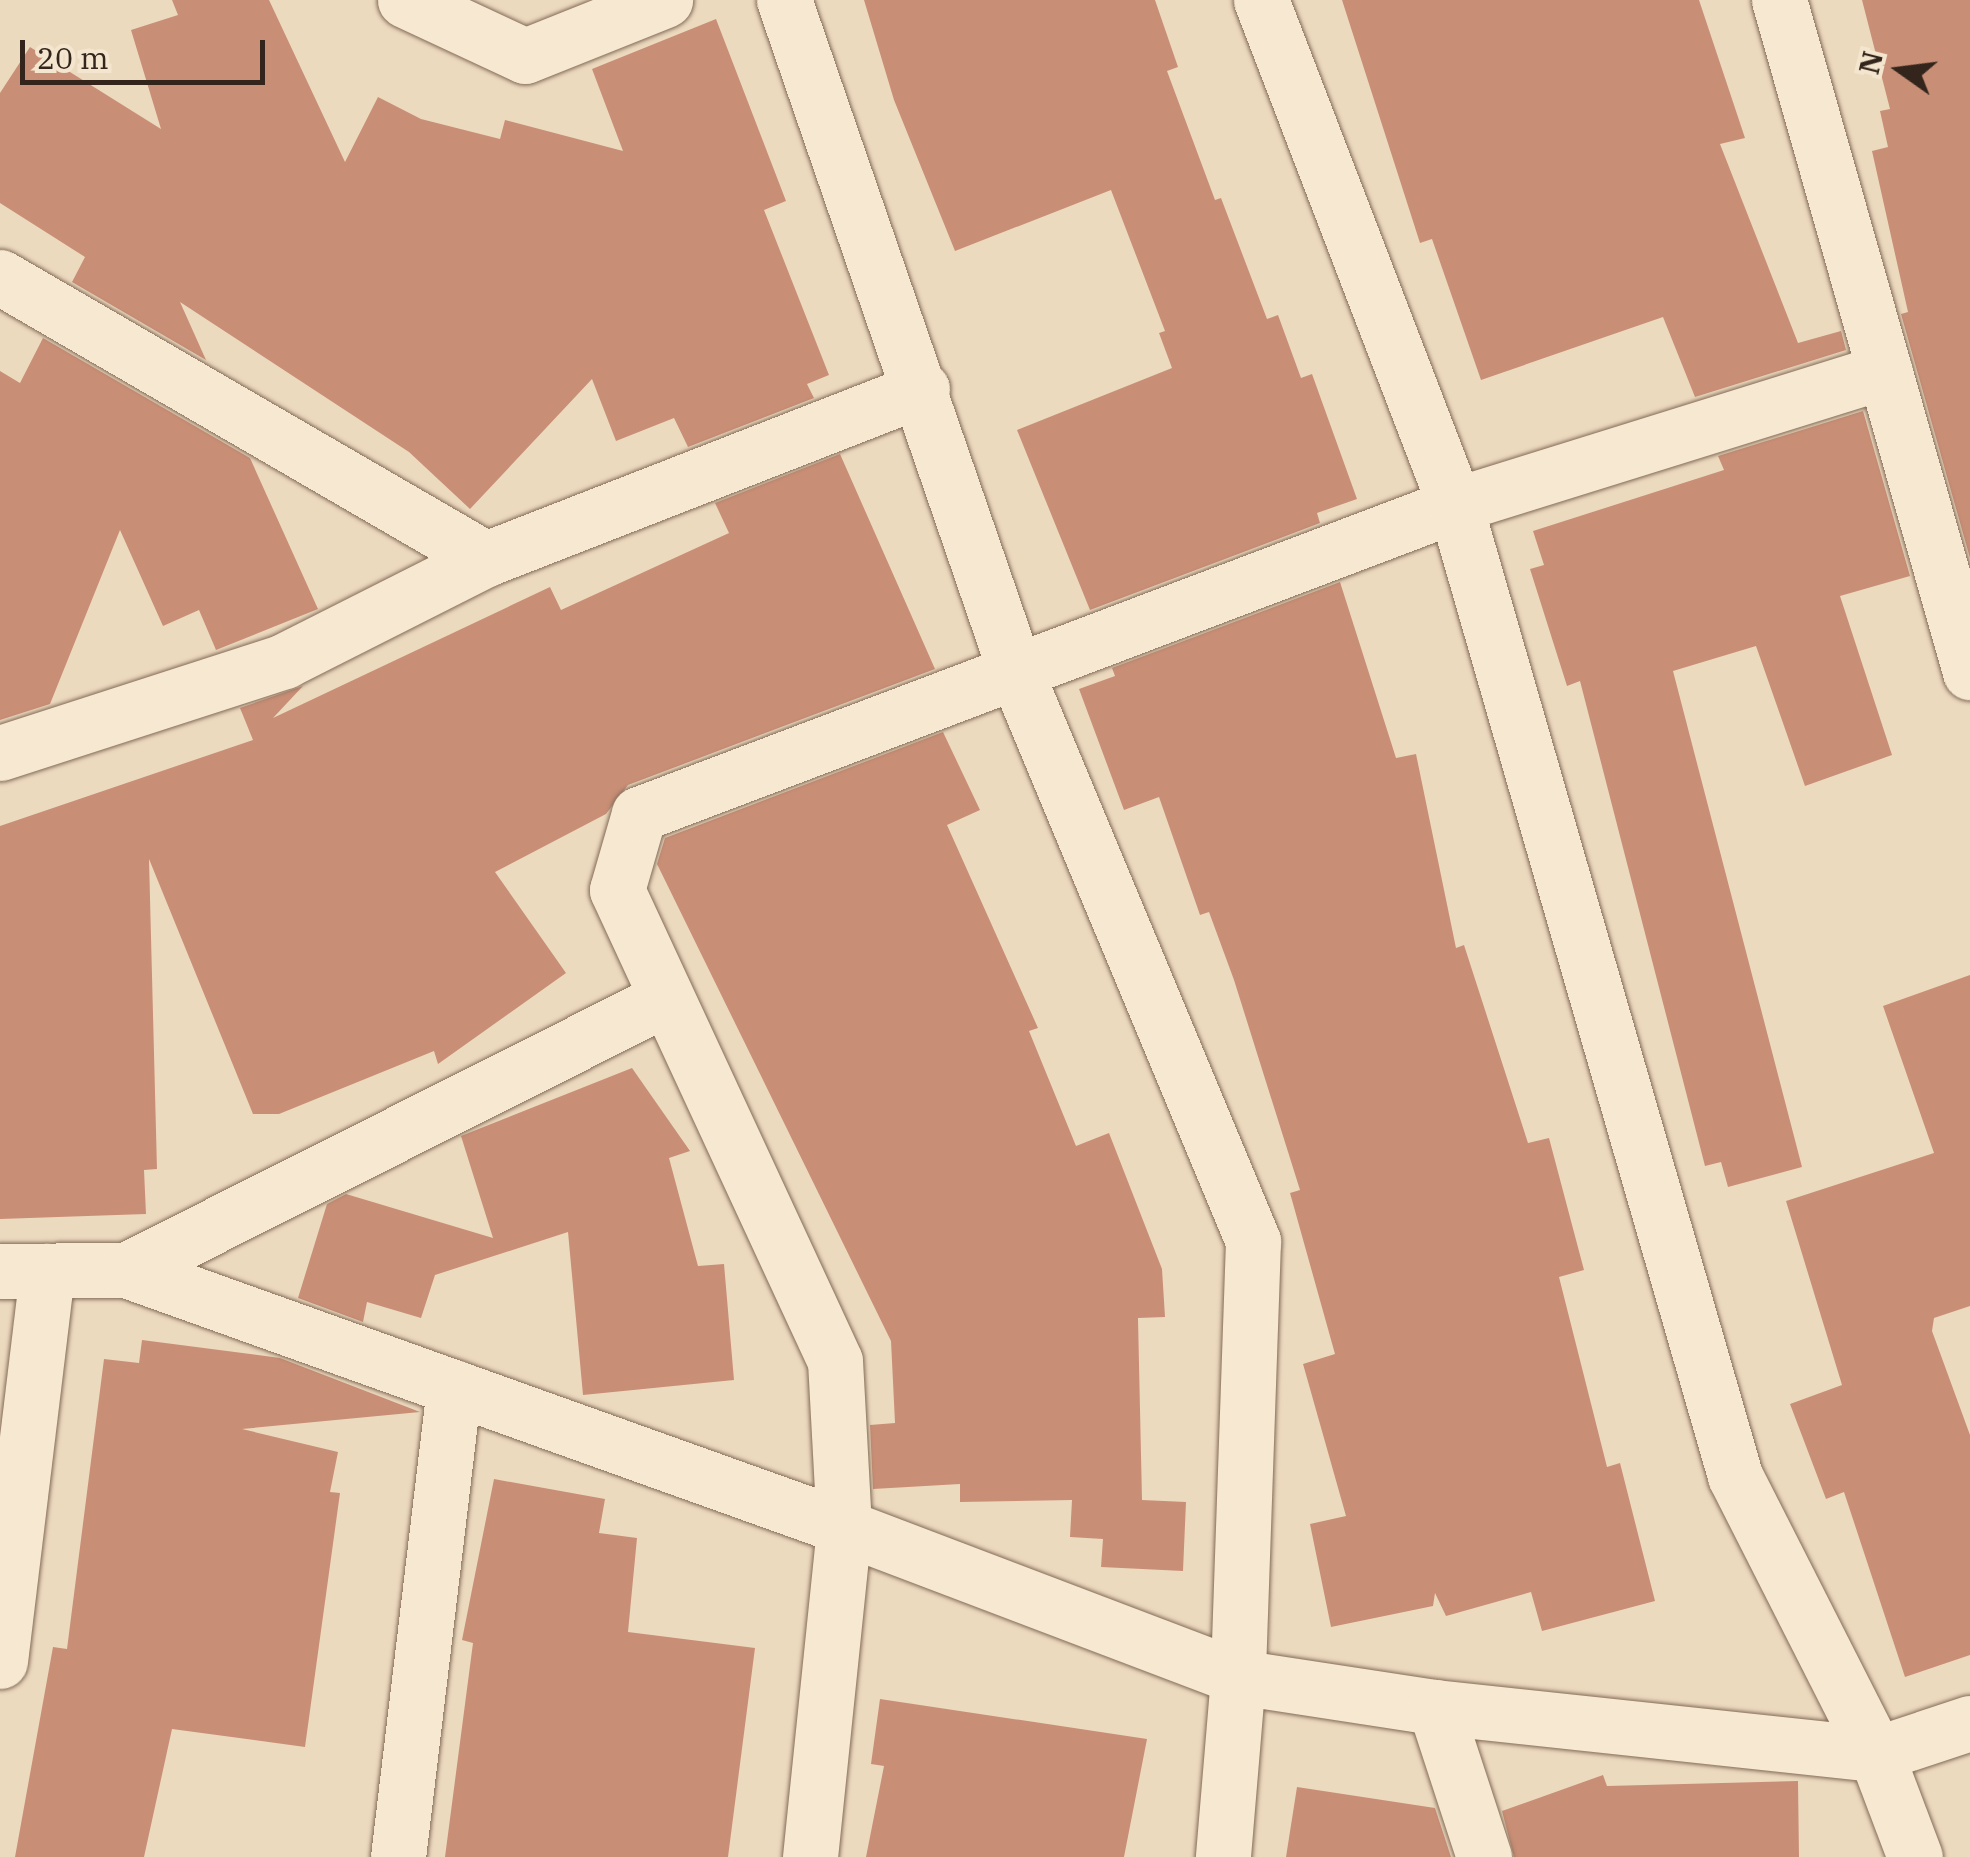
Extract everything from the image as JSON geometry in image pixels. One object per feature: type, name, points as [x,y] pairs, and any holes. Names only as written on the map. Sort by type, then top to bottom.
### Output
[{"type":"street","points":[[404,0],[525,56],[665,0]]},
{"type":"street","points":[[784,0],[922,389],[1015,670],[1252,1240],[1238,1678],[1223,1857]]},
{"type":"street","points":[[1262,0],[1456,505],[1735,1476],[1876,1754],[1915,1857]]},
{"type":"street","points":[[1780,0],[1970,672]]},
{"type":"street","points":[[0,277],[486,559]]},
{"type":"street","points":[[810,1857],[844,1526],[834,1361],[617,890],[639,814],[1456,505],[1885,371]]},
{"type":"street","points":[[0,753],[284,661],[486,559],[922,389]]},
{"type":"street","points":[[126,1270],[665,1000]]},
{"type":"street","points":[[0,1661],[23,1271],[126,1270],[844,1526],[1238,1678],[1435,1707],[1876,1754],[1970,1723]]},
{"type":"street","points":[[398,1857],[454,1387]]},
{"type":"street","points":[[1435,1707],[1484,1857]]},
{"type":"building","points":[[172,0],[269,0],[345,162],[378,97],[421,119],[500,139],[505,120],[623,151],[592,69],[716,19],[786,201],[764,210],[829,375],[807,384],[814,398],[688,447],[674,418],[616,441],[592,379],[470,509],[409,452],[180,302],[206,360],[72,282],[85,257],[0,203],[0,93],[30,47],[161,129],[131,30],[178,15]]},
{"type":"building","points":[[864,0],[1155,0],[1178,67],[1167,71],[1215,200],[1221,198],[1267,319],[1278,315],[1301,378],[1312,374],[1357,499],[1317,513],[1320,523],[1090,610],[1017,430],[1172,368],[1159,333],[1165,331],[1111,190],[955,251],[894,100]]},
{"type":"building","points":[[1342,0],[1699,0],[1745,138],[1720,144],[1798,343],[1841,331],[1846,350],[1695,397],[1663,317],[1481,380],[1432,239],[1420,243]]},
{"type":"building","points":[[1862,0],[1970,0],[1970,558],[1901,314],[1908,312],[1872,151],[1888,147],[1880,111],[1890,109]]},
{"type":"building","points":[[43,338],[250,458],[318,609],[216,650],[199,610],[163,626],[120,530],[50,704],[0,720],[0,371],[20,383]]},
{"type":"building","points":[[1863,411],[1910,576],[1840,596],[1892,755],[1805,786],[1756,646],[1673,671],[1802,1167],[1728,1187],[1721,1162],[1705,1166],[1580,681],[1567,686],[1530,569],[1544,565],[1533,531],[1724,470],[1718,456]]},
{"type":"building","points":[[840,454],[935,669],[628,785],[606,814],[495,872],[566,973],[438,1064],[434,1051],[279,1114],[253,1114],[149,859],[157,1169],[144,1170],[146,1214],[0,1219],[0,826],[253,740],[240,708],[303,686],[273,718],[550,587],[561,610],[729,533],[715,503]]},
{"type":"building","points":[[1340,582],[1396,758],[1416,754],[1456,948],[1464,945],[1528,1143],[1549,1138],[1584,1270],[1559,1277],[1607,1467],[1620,1463],[1655,1601],[1542,1631],[1531,1592],[1446,1616],[1435,1593],[1433,1606],[1331,1627],[1310,1524],[1346,1516],[1303,1364],[1335,1354],[1290,1193],[1300,1190],[1234,980],[1209,912],[1200,915],[1159,797],[1124,810],[1079,689],[1115,676],[1112,668]]},
{"type":"building","points":[[943,732],[980,810],[947,825],[1038,1028],[1029,1031],[1076,1146],[1109,1133],[1162,1269],[1165,1317],[1138,1318],[1142,1500],[1186,1502],[1183,1571],[1101,1567],[1103,1539],[1070,1537],[1072,1500],[960,1502],[960,1484],[873,1489],[870,1425],[895,1423],[891,1341],[657,864],[665,838]]},
{"type":"building","points":[[1970,975],[1970,1306],[1934,1318],[1932,1331],[1970,1435],[1970,1655],[1905,1677],[1844,1492],[1826,1499],[1790,1404],[1842,1385],[1786,1201],[1934,1153],[1883,1006]]},
{"type":"building","points":[[632,1068],[690,1151],[669,1158],[698,1266],[724,1264],[734,1380],[583,1395],[568,1232],[435,1275],[421,1318],[367,1302],[363,1322],[298,1298],[327,1204],[346,1194],[493,1238],[461,1136]]},
{"type":"building","points":[[142,1340],[280,1358],[420,1412],[242,1429],[338,1452],[330,1492],[340,1493],[305,1747],[172,1729],[144,1857],[15,1857],[53,1647],[67,1649],[104,1359],[139,1363]]},
{"type":"building","points":[[494,1479],[605,1499],[599,1533],[637,1538],[628,1632],[755,1648],[728,1857],[445,1857],[473,1643],[462,1640]]},
{"type":"building","points":[[880,1699],[1147,1739],[1124,1857],[866,1857],[884,1766],[871,1764]]},
{"type":"building","points":[[1603,1775],[1607,1786],[1798,1781],[1799,1857],[1514,1857],[1502,1811]]},
{"type":"building","points":[[1297,1787],[1435,1808],[1451,1857],[1286,1857]]}]
